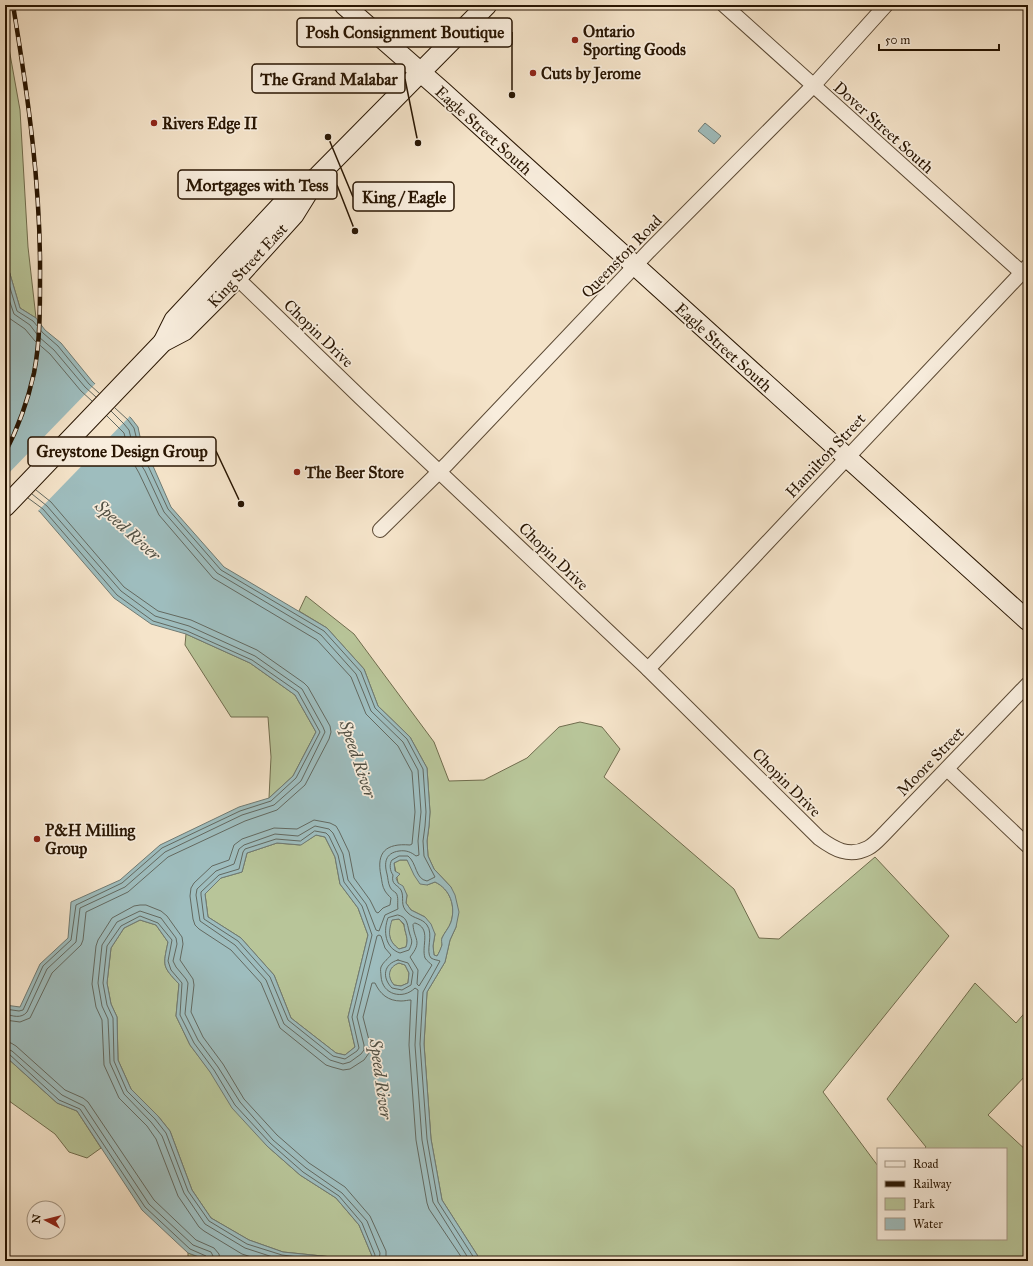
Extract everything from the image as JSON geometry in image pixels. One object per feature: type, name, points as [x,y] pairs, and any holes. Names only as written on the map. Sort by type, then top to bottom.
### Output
[{"type":"main road","name":"Eagle Street South","points":[[344,5],[421,72],[1028,621]]},
{"type":"main road","name":"King Street East","points":[[6,506],[163,342],[174,320],[284,201],[318,176],[487,5]]},
{"type":"main road","name":"King Street East","points":[[163,342],[184,331],[237,278],[294,214],[318,176]]},
{"type":"street","name":"Dover Street South","points":[[724,5],[813,86],[1025,269]]},
{"type":"street","name":"Queenston Road","points":[[380,530],[440,472],[634,266],[813,86],[886,5]]},
{"type":"street","name":"Hamilton Street","points":[[648,669],[1025,269]]},
{"type":"street","name":"Chopin Drive","points":[[237,278],[361,398],[648,669],[819,838],[833,848],[850,853]]},
{"type":"street","name":"Moore Street","points":[[850,853],[869,848],[1028,684]]},
{"type":"street","points":[[947,768],[1028,846]]},
{"type":"green space","points":[[5,26],[20,110],[28,247],[36,318],[20,308],[5,257]]},
{"type":"green space","points":[[306,596],[354,634],[434,742],[449,781],[484,780],[527,758],[559,727],[580,722],[602,727],[620,749],[604,777],[734,889],[759,938],[779,939],[875,857],[949,936],[823,1092],[877,1165],[877,1240],[1007,1240],[1007,1148],[925,1148],[926,1147],[887,1099],[975,983],[1016,1023],[1028,1009],[1028,1073],[988,1115],[1028,1152],[1028,1261],[481,1261],[442,1200],[431,1139],[424,1044],[427,992],[445,962],[450,940],[456,927],[451,887],[434,869],[428,856],[427,841],[430,812],[427,768],[410,737],[378,706],[364,669],[327,628],[299,611]]},
{"type":"green space","points":[[186,634],[250,663],[295,695],[316,732],[293,776],[269,798],[271,757],[268,717],[231,717],[185,645]]},
{"type":"green space","points":[[316,835],[325,837],[335,857],[340,884],[358,908],[368,935],[348,1017],[355,1047],[345,1055],[336,1053],[291,1018],[274,975],[241,938],[208,917],[205,894],[221,878],[242,872],[247,853],[277,843],[300,845]]},
{"type":"green space","points":[[400,860],[407,860],[427,885],[435,882],[445,889],[452,904],[453,910],[451,922],[442,938],[442,945],[437,956],[434,955],[433,946],[435,934],[425,917],[411,910],[406,903],[407,895],[398,883],[394,863]]},
{"type":"green space","points":[[399,919],[404,925],[407,941],[406,947],[399,949],[391,940],[389,929],[391,920]]},
{"type":"green space","points":[[140,920],[156,925],[168,942],[165,965],[169,973],[179,984],[176,1016],[190,1045],[267,1146],[300,1175],[336,1198],[359,1225],[372,1256],[369,1261],[351,1261],[342,1258],[283,1252],[249,1240],[211,1218],[192,1190],[170,1131],[158,1116],[131,1089],[118,1060],[117,1017],[111,1004],[107,983],[111,948],[124,928]]},
{"type":"green space","points":[[399,963],[405,965],[409,973],[408,983],[401,986],[394,985],[389,976],[389,972],[392,967]]},
{"type":"green space","points":[[5,1056],[57,1103],[77,1111],[101,1148],[87,1158],[69,1152],[55,1134],[5,1098]]},
{"type":"green space","points":[[188,1253],[210,1261],[188,1261]]},
{"type":"water","points":[[705,123],[721,136],[714,144],[698,131]]},
{"type":"water","name":"Speed River","points":[[5,257],[20,308],[36,318],[45,330],[61,343],[92,381],[131,418],[138,427],[143,451],[153,466],[171,507],[224,567],[327,628],[364,669],[378,706],[410,737],[427,768],[430,812],[427,841],[428,856],[434,869],[451,887],[455,895],[459,912],[445,962],[427,992],[424,1044],[431,1139],[442,1200],[481,1261],[369,1261],[372,1256],[359,1225],[336,1198],[300,1175],[267,1146],[232,1108],[210,1072],[190,1045],[176,1016],[179,984],[169,973],[165,965],[168,942],[156,925],[140,920],[124,928],[111,948],[107,983],[111,1004],[117,1017],[118,1060],[131,1089],[158,1116],[170,1131],[192,1190],[211,1218],[249,1240],[283,1252],[342,1258],[351,1261],[210,1261],[188,1253],[142,1210],[77,1111],[57,1103],[5,1056],[5,1005],[20,1007],[40,964],[68,938],[71,902],[120,880],[160,845],[239,807],[269,798],[293,776],[316,732],[295,695],[250,663],[186,634],[151,624],[114,598],[40,512],[5,484]],"holes":[[[316,835],[325,837],[335,857],[340,884],[358,908],[368,935],[348,1017],[355,1047],[345,1055],[336,1053],[291,1018],[274,975],[241,938],[208,917],[205,894],[221,878],[242,872],[247,853],[277,843],[301,845]],[[400,860],[407,860],[420,884],[427,885],[435,882],[445,889],[448,894],[453,910],[451,922],[442,938],[442,945],[437,956],[434,955],[433,946],[435,934],[431,924],[425,917],[411,910],[406,903],[407,895],[403,886],[398,883],[396,878],[400,874],[395,871],[394,863]],[[399,919],[404,924],[407,938],[406,947],[399,949],[391,940],[390,929],[392,920]],[[399,963],[405,965],[409,973],[408,983],[401,986],[394,985],[390,979],[390,972],[395,965]]]},
{"type":"pier","points":[[97,382],[131,415],[37,512],[5,487],[5,477]]},
{"type":"railway","points":[[5,453],[22,414],[34,373],[39,338],[40,303],[40,245],[36,176],[24,73],[13,5]]},
{"type":"place","name":"Ontario Sporting Goods","points":[[575,40]]},
{"type":"place","name":"Cuts by Jerome","points":[[533,73]]},
{"type":"place","name":"Posh Consignment Boutique","points":[[512,95]]},
{"type":"place","name":"Rivers Edge II","points":[[154,123]]},
{"type":"place","name":"King / Eagle","points":[[328,137]]},
{"type":"place","name":"The Grand Malabar","points":[[418,143]]},
{"type":"place","name":"Mortgages with Tess","points":[[355,231]]},
{"type":"place","name":"The Beer Store","points":[[297,472]]},
{"type":"place","name":"Greystone Design Group","points":[[241,504]]},
{"type":"place","name":"P&H Milling Group","points":[[37,839]]}]
